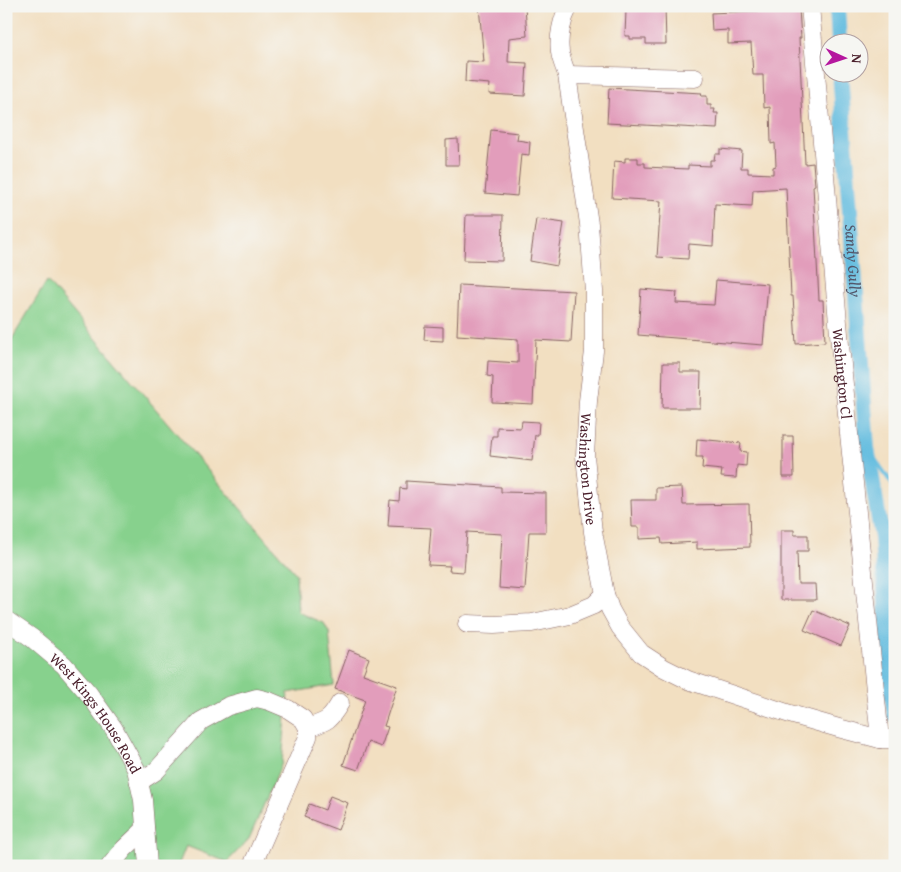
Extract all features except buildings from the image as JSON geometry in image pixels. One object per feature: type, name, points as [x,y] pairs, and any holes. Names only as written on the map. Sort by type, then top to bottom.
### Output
[{"type":"street","name":"Washington Drive","points":[[569,6],[563,16],[560,52],[567,75],[589,224],[594,291],[594,351],[588,401],[585,456],[593,532],[605,594],[610,609],[620,627],[641,653],[664,668],[688,680],[790,714],[887,739]]},
{"type":"street","name":"Washington Cl","points":[[810,6],[840,345],[887,739]]},
{"type":"street","points":[[567,75],[695,78]]},
{"type":"street","points":[[468,624],[532,623],[570,615],[594,605],[605,594]]},
{"type":"street","name":"West Kings House Road","points":[[6,620],[32,638],[64,665],[89,694],[114,729],[136,769],[143,800],[148,866]]},
{"type":"street","points":[[139,782],[156,771],[201,721],[228,706],[258,698],[288,709],[303,720],[308,728],[308,737],[252,866]]},
{"type":"street","points":[[308,728],[324,722],[333,715],[340,703]]},
{"type":"street","points":[[110,866],[124,849],[145,829]]},
{"type":"green space","points":[[47,281],[296,574],[298,612],[324,623],[329,632],[334,685],[288,693],[282,763],[249,839],[227,862],[186,846],[178,866],[6,866],[6,612],[8,610],[6,609],[6,349]]},
{"type":"waterway","name":"Sandy Gully","points":[[837,6],[838,32]]},
{"type":"waterway","name":"Sandy Gully","points":[[841,82],[867,448],[882,538],[892,697],[895,715]]},
{"type":"waterway","points":[[867,448],[895,488]]}]
